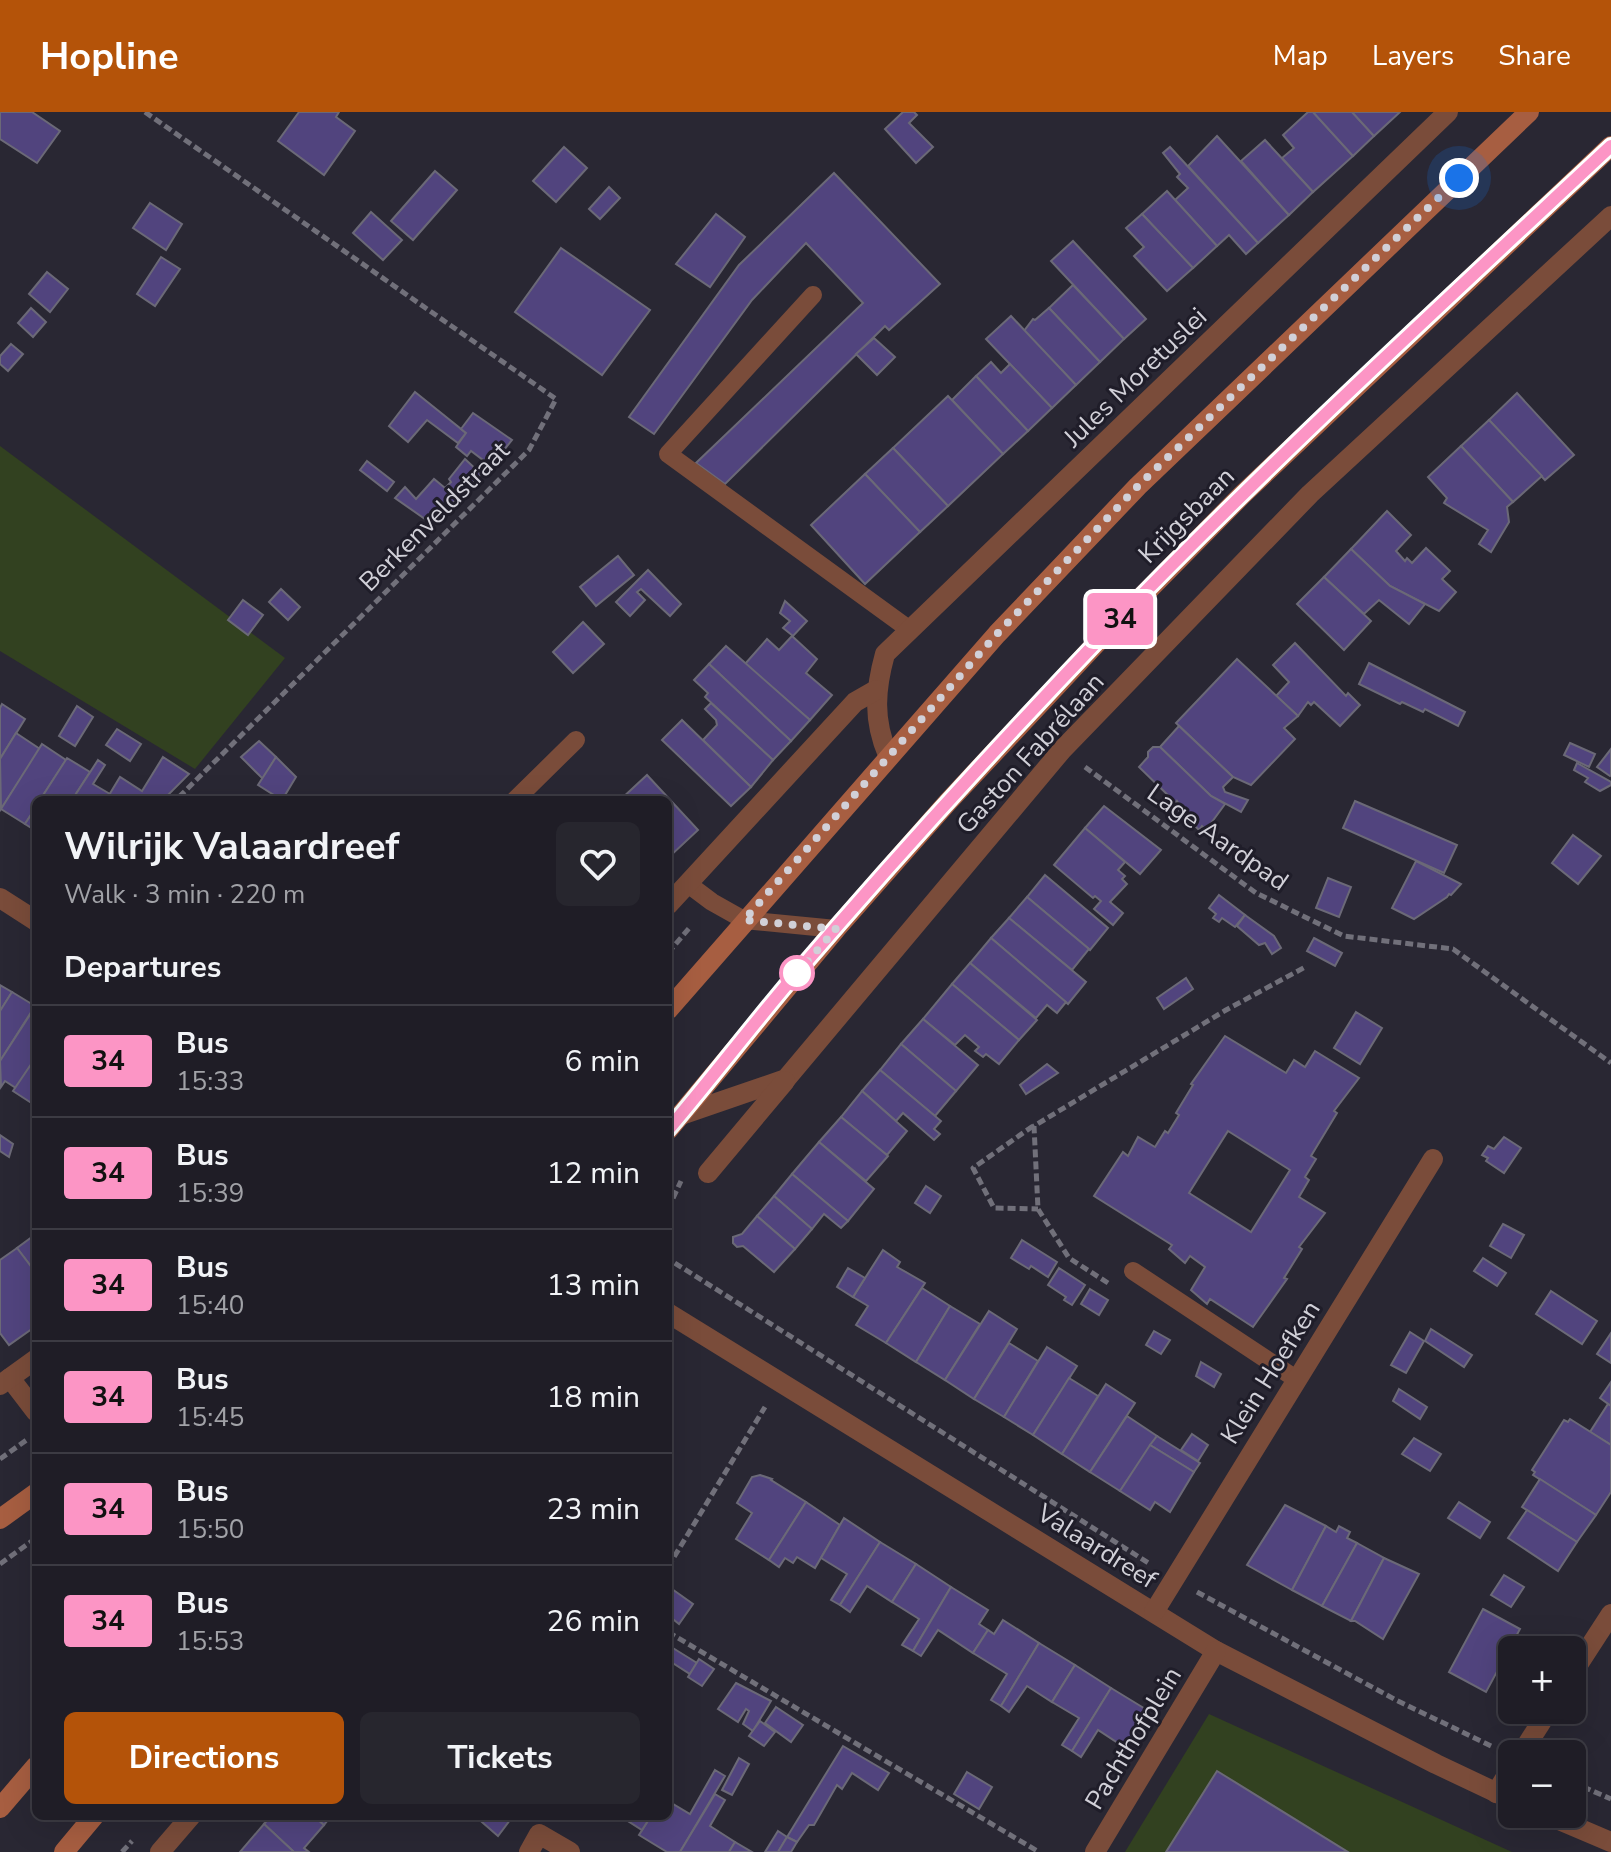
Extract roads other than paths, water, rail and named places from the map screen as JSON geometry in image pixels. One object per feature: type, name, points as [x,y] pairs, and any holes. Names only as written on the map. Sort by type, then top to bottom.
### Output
[{"type":"main road","name":"Krijgsbaan","points":[[672,1005],[888,755],[997,634],[1138,486],[1529,112]]},
{"type":"main road","name":"Krijgsbaan","points":[[674,1122],[836,929],[947,803],[1097,642],[1242,495],[1611,146]]},
{"type":"main road","points":[[0,1519],[32,1496]]},
{"type":"main road","points":[[0,1808],[32,1771]]},
{"type":"main road","points":[[64,1852],[91,1820]]},
{"type":"street","name":"Jules Moretuslei","points":[[888,755],[881,738],[876,690],[885,654],[1448,112]]},
{"type":"street","name":"Gaston Fabrélaan","points":[[708,1173],[1062,750],[1310,494],[1611,216]]},
{"type":"street","points":[[672,901],[855,702],[876,690]]},
{"type":"street","points":[[0,898],[32,918]]},
{"type":"street","points":[[674,1122],[786,1079]]},
{"type":"street","name":"Klein Hoefken","points":[[1154,1612],[1433,1159]]},
{"type":"street","name":"Valaardreef","points":[[672,1315],[1216,1651],[1498,1793]]},
{"type":"street","points":[[32,1362],[5,1381],[32,1408]]},
{"type":"street","points":[[1586,1652],[1611,1614]]},
{"type":"street","name":"Pachthofplein","points":[[1095,1852],[1216,1651]]},
{"type":"street","points":[[160,1852],[188,1820]]},
{"type":"street","points":[[1578,1828],[1611,1842]]},
{"type":"street","points":[[529,1852],[539,1834],[570,1852]]},
{"type":"lane","points":[[813,295],[668,454],[910,630]]},
{"type":"lane","points":[[519,796],[576,740]]},
{"type":"lane","points":[[688,884],[744,920],[836,929]]},
{"type":"lane","points":[[1133,1271],[1296,1379]]}]
